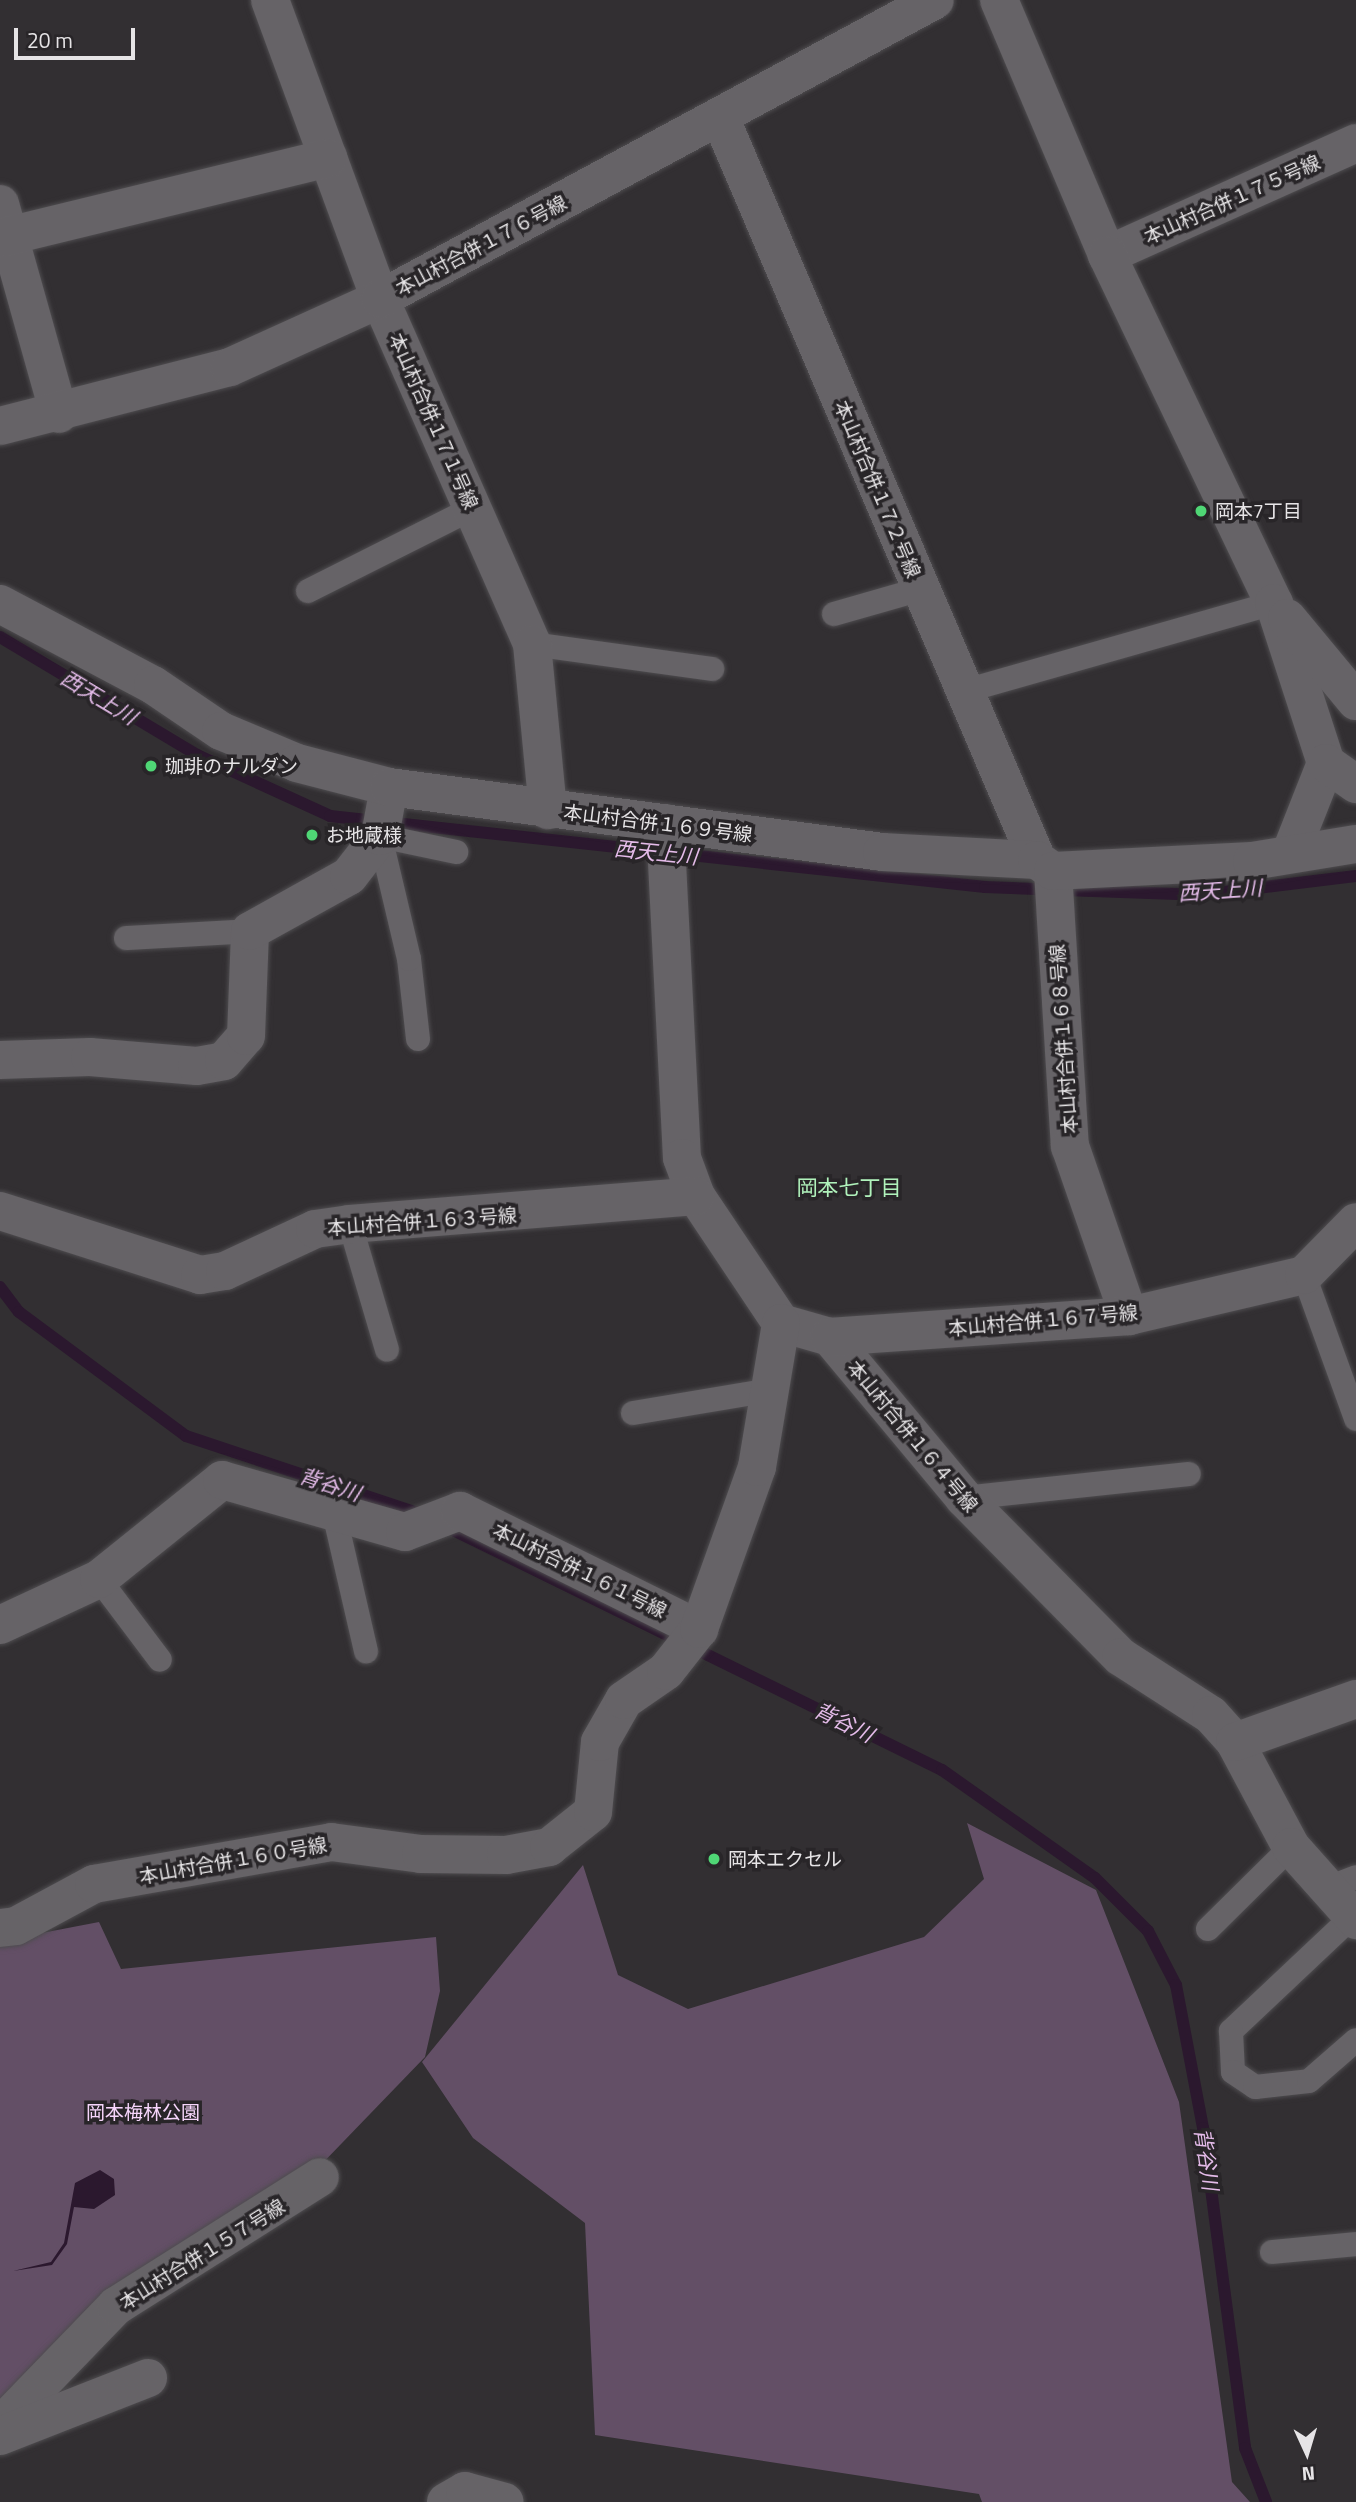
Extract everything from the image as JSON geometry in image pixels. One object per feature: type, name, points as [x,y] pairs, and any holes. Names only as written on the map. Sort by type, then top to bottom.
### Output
[{"type":"street","name":"本山村合併１７１号線","points":[[270,0],[380,299],[533,644],[548,810]]},
{"type":"street","name":"本山村合併１７６号線","points":[[0,426],[59,414],[230,367],[380,299],[934,0]]},
{"type":"street","points":[[999,0],[1107,255],[1274,603],[1341,773],[1291,852]]},
{"type":"street","name":"本山村合併１７２号線","points":[[720,117],[965,691],[1045,866]]},
{"type":"street","name":"本山村合併１７５号線","points":[[1107,255],[1356,143]]},
{"type":"street","points":[[59,414],[4,226],[328,158]]},
{"type":"street","points":[[1274,603],[1356,701]]},
{"type":"street","name":"本山村合併１６９号線","points":[[0,604],[153,685],[221,731],[296,763],[389,787],[548,810],[962,860],[1045,866],[1252,861],[1291,852],[1356,844]]},
{"type":"street","points":[[0,1060],[90,1057],[197,1066],[224,1061],[246,1036],[250,931],[349,876],[380,836],[389,787]]},
{"type":"street","points":[[665,824],[663,869],[682,1158],[696,1196],[780,1323],[830,1337]]},
{"type":"street","name":"本山村合併１６８号線","points":[[1045,866],[1056,919],[1070,1146],[1129,1316]]},
{"type":"street","name":"本山村合併１６３号線","points":[[0,1211],[200,1275],[225,1271],[315,1230],[350,1224],[696,1196]]},
{"type":"street","points":[[1304,1275],[1356,1222]]},
{"type":"street","name":"本山村合併１６７号線","points":[[830,1337],[1129,1316],[1304,1275]]},
{"type":"street","name":"本山村合併１６０号線","points":[[0,1928],[16,1926],[94,1884],[331,1842],[421,1854],[506,1855],[549,1847],[593,1812],[600,1742],[624,1700],[666,1671],[699,1629],[757,1467],[780,1323]]},
{"type":"street","name":"本山村合併１６４号線","points":[[830,1337],[964,1498],[1121,1657],[1211,1715],[1235,1741],[1291,1847],[1348,1900]]},
{"type":"street","points":[[0,1625],[99,1579],[222,1480],[335,1517]]},
{"type":"street","name":"本山村合併１６１号線","points":[[335,1517],[405,1532],[460,1511],[699,1629]]},
{"type":"street","points":[[1235,1741],[1356,1699]]},
{"type":"street","name":"本山村合併１５７号線","points":[[0,2426],[116,2306],[320,2177]]},
{"type":"street","points":[[0,2436],[148,2378]]},
{"type":"street","points":[[446,2502],[465,2491],[505,2502]]},
{"type":"lane","points":[[308,592],[473,508]]},
{"type":"lane","points":[[834,614],[921,589]]},
{"type":"lane","points":[[965,691],[1274,603]]},
{"type":"lane","points":[[533,644],[712,669]]},
{"type":"lane","points":[[418,1039],[409,958],[380,836],[456,852]]},
{"type":"lane","points":[[126,938],[250,931]]},
{"type":"lane","points":[[350,1224],[387,1350]]},
{"type":"lane","points":[[1304,1275],[1356,1419]]},
{"type":"lane","points":[[633,1413],[770,1390]]},
{"type":"lane","points":[[964,1498],[1189,1474]]},
{"type":"lane","points":[[335,1517],[366,1651]]},
{"type":"lane","points":[[99,1579],[160,1660]]},
{"type":"lane","points":[[1208,1930],[1291,1847]]},
{"type":"lane","points":[[1348,1900],[1231,2031],[1233,2072],[1255,2087],[1309,2081],[1356,2040]]},
{"type":"lane","points":[[1272,2252],[1356,2244]]},
{"type":"green space","points":[[967,1823],[1096,1890],[1179,2102],[1232,2482],[1250,2502],[982,2502],[979,2494],[595,2435],[585,2223],[473,2138],[422,2062],[583,1865],[618,1975],[688,2009],[924,1937],[984,1879]]},
{"type":"green space","name":"岡本梅林公園","points":[[99,1922],[121,1969],[436,1937],[440,1991],[425,2057],[315,2171],[0,2410],[0,1941]]},
{"type":"shaded area","points":[[100,2170],[114,2179],[115,2195],[94,2209],[74,2207],[67,2244],[52,2265],[13,2271],[51,2262],[64,2243],[75,2183]]},
{"type":"waterway","name":"西天上川","points":[[0,637],[197,755],[330,816],[985,887],[1199,895],[1356,876]]},
{"type":"waterway","name":"背谷川","points":[[0,1287],[19,1312],[186,1436],[423,1515]]},
{"type":"waterway","name":"背谷川","points":[[443,1525],[942,1770],[1095,1878],[1148,1931],[1176,1985],[1203,2128],[1245,2448],[1266,2502]]},
{"type":"place","name":"岡本7丁目","points":[[1201,511]]},
{"type":"place","name":"珈琲のナルダン","points":[[151,766]]},
{"type":"place","name":"お地蔵様","points":[[312,835]]},
{"type":"place","name":"岡本エクセル","points":[[714,1859]]},
{"type":"district","name":"岡本七丁目","points":[[849,1187]]}]
